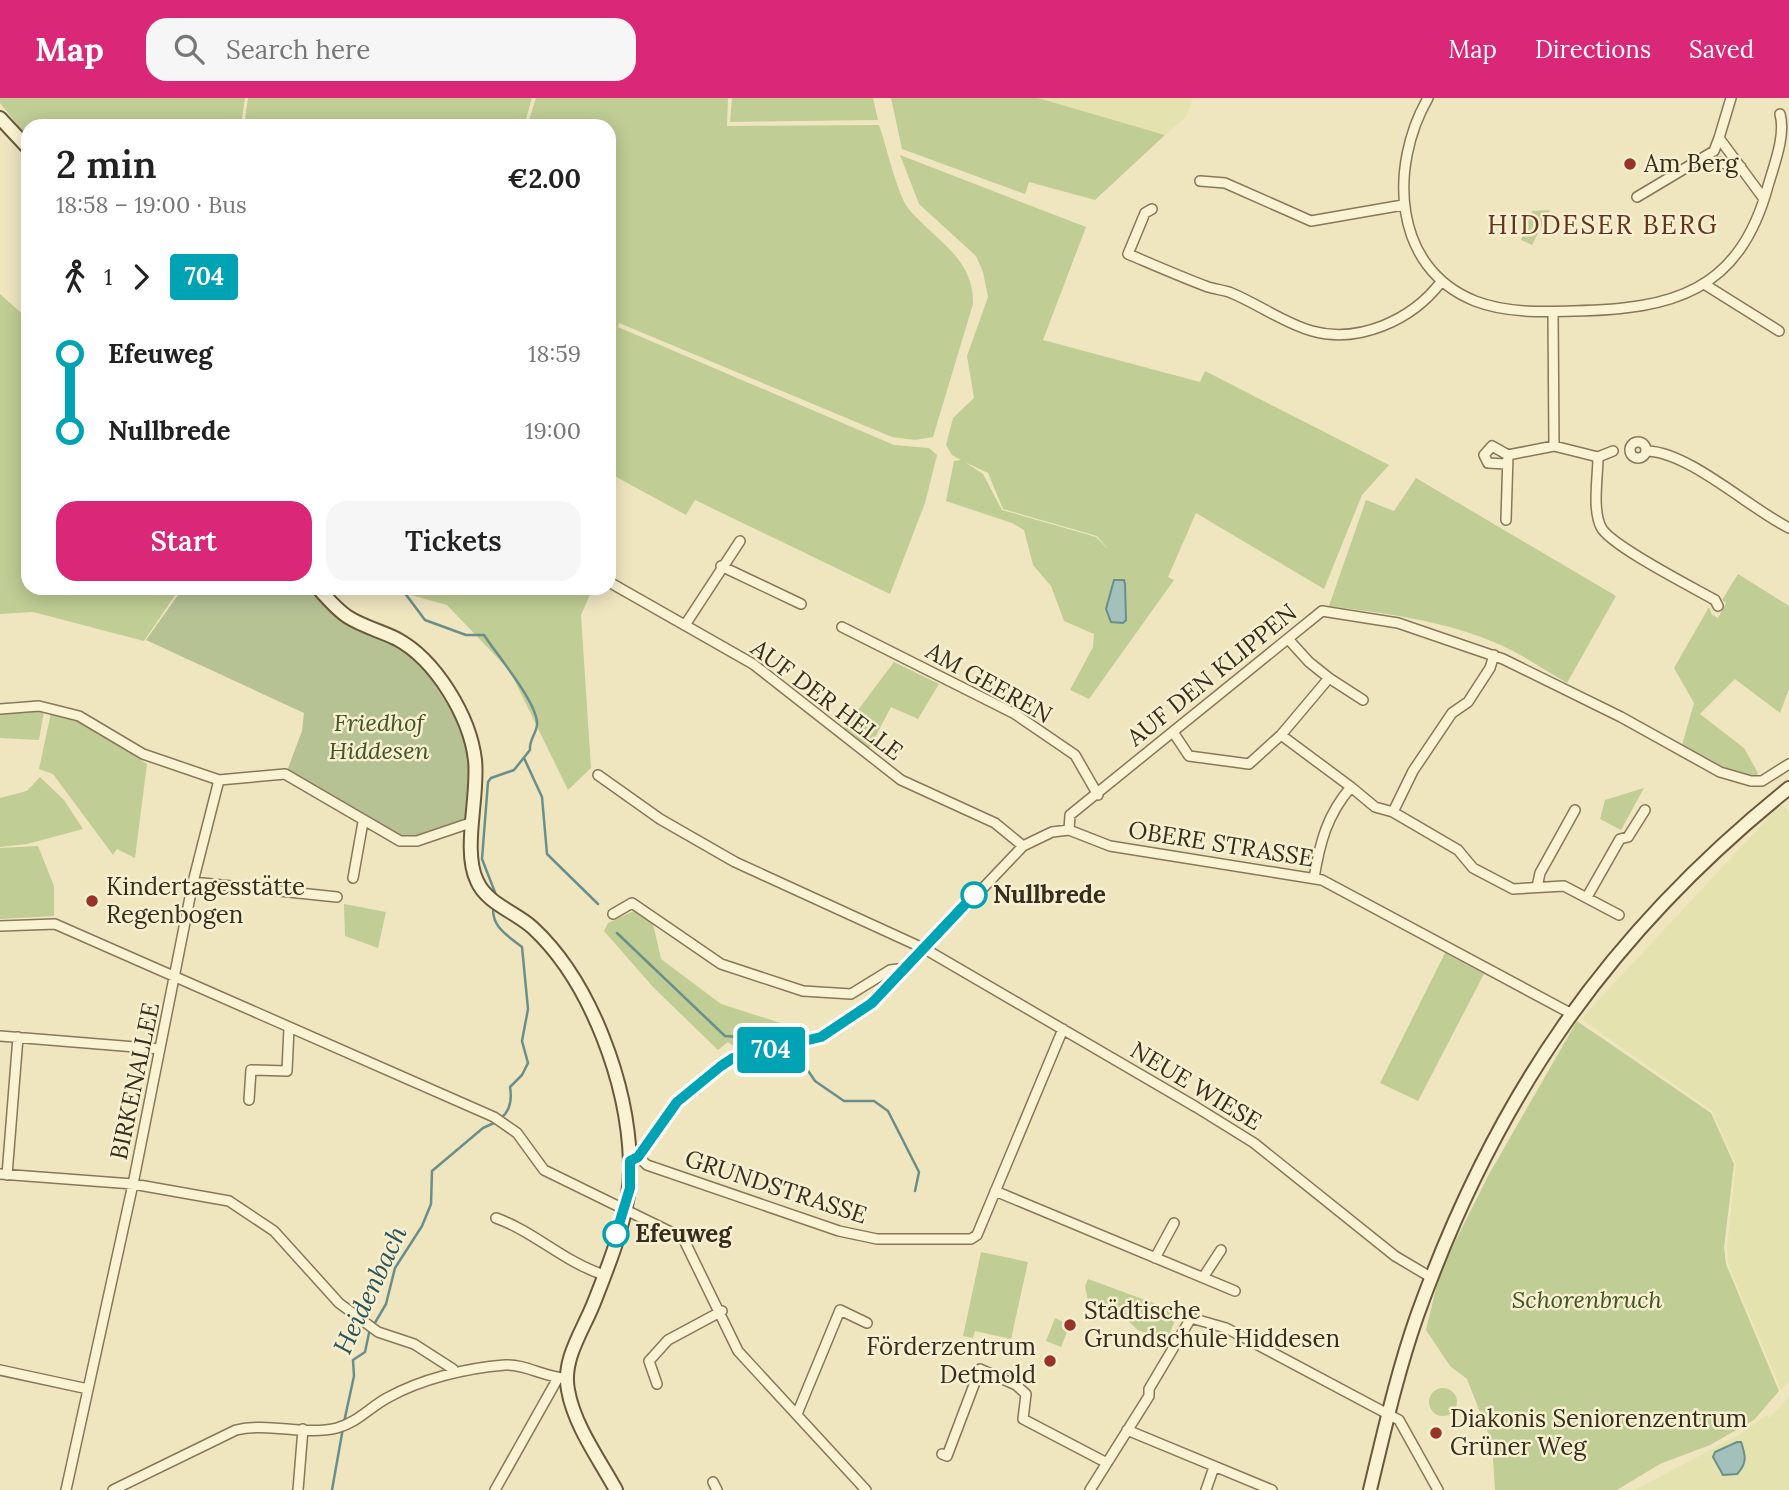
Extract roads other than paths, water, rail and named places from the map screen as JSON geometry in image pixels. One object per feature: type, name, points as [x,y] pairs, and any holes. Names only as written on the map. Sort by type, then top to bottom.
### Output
[{"type":"main road","points":[[0,118],[21,140]]},
{"type":"main road","points":[[325,595],[347,617],[397,639],[435,673],[459,713],[474,750],[474,872],[482,890],[531,926],[573,976],[596,1022],[619,1091],[634,1159],[630,1188],[604,1275],[562,1378],[576,1417],[616,1490]]},
{"type":"main road","points":[[1370,1490],[1416,1318],[1468,1191],[1509,1110],[1570,1013],[1640,926],[1697,866],[1789,788]]},
{"type":"street","points":[[1428,98],[1407,145],[1403,205],[1414,244],[1441,282],[1488,305],[1553,312],[1649,307],[1668,302],[1704,284],[1728,263],[1754,225],[1764,199],[1780,135],[1780,114]]},
{"type":"street","points":[[1637,197],[1714,151],[1731,98]]},
{"type":"street","points":[[1719,138],[1764,199]]},
{"type":"street","points":[[1702,159],[1741,167]]},
{"type":"street","points":[[1200,181],[1225,183],[1311,221],[1403,205]]},
{"type":"street","points":[[1152,209],[1145,213],[1128,254],[1210,288],[1227,291],[1311,331],[1349,335],[1378,329],[1405,314],[1433,293],[1441,282]]},
{"type":"street","points":[[1704,284],[1779,331]]},
{"type":"street","points":[[1553,312],[1554,446]]},
{"type":"street","points":[[1506,520],[1507,460],[1554,446],[1598,457],[1613,451]]},
{"type":"street","points":[[1648,451],[1671,456],[1692,467],[1789,528]]},
{"type":"street","points":[[1598,457],[1598,519],[1601,530],[1623,547],[1715,600],[1718,606]]},
{"type":"street","points":[[685,625],[721,566],[740,541]]},
{"type":"street","points":[[721,566],[801,604]]},
{"type":"street","name":"AUF DER HELLE","points":[[616,586],[753,664],[901,780],[995,823],[1023,846]]},
{"type":"street","name":"AUF DEN KLIPPEN","points":[[1069,830],[1070,815],[1322,611],[1342,612],[1398,623],[1494,655],[1621,717],[1708,768],[1751,781],[1762,781],[1789,764]]},
{"type":"street","name":"AM GEEREN","points":[[842,627],[1015,714],[1075,755],[1098,795]]},
{"type":"street","points":[[1289,640],[1309,662],[1363,700]]},
{"type":"street","points":[[1393,812],[1413,771],[1452,713],[1468,702],[1490,668],[1494,655]]},
{"type":"street","points":[[1173,732],[1189,756],[1249,764],[1280,735],[1329,677]]},
{"type":"street","points":[[0,709],[39,706],[79,716],[137,751],[219,780],[285,774],[363,822],[400,841],[417,841],[473,822]]},
{"type":"street","points":[[1280,735],[1375,807],[1393,812],[1458,850],[1473,868],[1513,889],[1564,886],[1619,915]]},
{"type":"street","points":[[598,775],[660,819],[735,862],[925,949]]},
{"type":"street","name":"BIRKENALLEE","points":[[66,1490],[133,1184],[193,882],[219,780]]},
{"type":"street","points":[[1314,878],[1321,839],[1328,820],[1351,787]]},
{"type":"street","points":[[1537,887],[1540,873],[1575,810]]},
{"type":"street","points":[[1587,897],[1620,839],[1628,837],[1645,810]]},
{"type":"street","points":[[353,878],[363,822]]},
{"type":"street","points":[[634,1159],[677,1102],[721,1066],[733,1058],[805,1043],[826,1034],[872,1003],[1023,846],[1052,832],[1069,830]]},
{"type":"street","name":"OBERE STRASSE","points":[[1069,830],[1110,846],[1314,878],[1570,1013]]},
{"type":"street","points":[[193,882],[337,897]]},
{"type":"street","points":[[613,914],[632,903],[721,964],[803,991],[850,994],[890,970],[906,968]]},
{"type":"street","points":[[0,926],[55,924],[505,1122],[544,1170],[683,1238],[722,1311],[738,1351],[866,1490]]},
{"type":"street","name":"NEUE WIESE","points":[[925,949],[1254,1143],[1395,1256],[1432,1278]]},
{"type":"street","points":[[249,1100],[251,1070],[287,1072],[289,1028]]},
{"type":"street","name":"GRUNDSTRASSE","points":[[634,1159],[754,1204],[839,1231],[877,1239],[971,1238],[977,1235],[1063,1029]]},
{"type":"street","points":[[0,1035],[160,1049]]},
{"type":"street","points":[[18,1037],[4,1175],[133,1184],[229,1201],[274,1231],[339,1303],[374,1329],[414,1343],[453,1369],[453,1373]]},
{"type":"street","points":[[995,1191],[1235,1291]]},
{"type":"street","points":[[496,1218],[520,1227],[571,1262],[604,1275]]},
{"type":"street","points":[[1155,1258],[1174,1223]]},
{"type":"street","points":[[1204,1276],[1221,1250]]},
{"type":"street","points":[[797,1414],[840,1310],[867,1322]]},
{"type":"street","points":[[657,1384],[649,1360],[656,1349],[722,1311]]},
{"type":"street","points":[[1090,1490],[1149,1396],[1174,1342],[1191,1318],[1226,1328],[1402,1423],[1438,1490]]},
{"type":"street","points":[[113,1490],[236,1430],[253,1427],[334,1429],[356,1422],[387,1398],[453,1373],[515,1366],[562,1378],[495,1490]]},
{"type":"street","points":[[942,1454],[947,1456],[980,1369],[1016,1385],[1026,1394],[1023,1419],[1107,1463]]},
{"type":"street","points":[[0,1370],[88,1389]]},
{"type":"street","points":[[298,1490],[303,1429]]},
{"type":"street","points":[[1127,1430],[1272,1490]]},
{"type":"street","points":[[1206,1490],[1213,1467]]},
{"type":"water","points":[[1114,580],[1124,580],[1125,584],[1126,620],[1123,623],[1111,622],[1106,609]]},
{"type":"water","points":[[1741,1442],[1744,1452],[1743,1467],[1737,1474],[1723,1475],[1713,1457],[1715,1452]]},
{"type":"waterway","name":"Heidenbach","points":[[406,595],[425,620],[466,635],[484,635],[516,679],[536,716],[537,725],[530,750],[514,770],[491,778],[488,782],[482,859],[496,895]]},
{"type":"waterway","points":[[524,758],[542,797],[547,854],[598,904]]},
{"type":"waterway","name":"Heidenbach","points":[[494,905],[497,924],[522,947],[528,1009],[522,1041],[528,1063],[522,1075],[510,1087],[510,1104],[501,1118]]},
{"type":"waterway","points":[[617,933],[725,1036],[784,1040],[788,1044]]},
{"type":"waterway","points":[[793,1048],[815,1081],[844,1101],[874,1101],[888,1111],[919,1172],[915,1191]]},
{"type":"waterway","name":"Heidenbach","points":[[344,1422],[354,1376],[353,1360],[365,1352],[369,1333],[386,1304],[395,1268],[422,1226],[431,1204],[432,1171],[483,1128],[496,1122]]},
{"type":"waterway","name":"Heidenbach","points":[[332,1490],[343,1428]]},
{"type":"place","name":"Am Berg","points":[[1630,164]]},
{"type":"place","name":"Nullbrede","points":[[974,895]]},
{"type":"place","name":"Kindertagesstätte Regenbogen","points":[[92,901]]},
{"type":"place","name":"Efeuweg","points":[[616,1234]]},
{"type":"place","name":"Städtische Grundschule Hiddesen","points":[[1070,1325]]},
{"type":"place","name":"Förderzentrum Detmold","points":[[1050,1361]]},
{"type":"place","name":"Diakonis Seniorenzentrum Grüner Weg","points":[[1436,1433]]},
{"type":"district","name":"HIDDESER BERG","points":[[1603,225]]},
{"type":"park label","name":"Friedhof Hiddesen","points":[[379,737]]},
{"type":"park label","name":"Schorenbruch","points":[[1587,1300]]}]
